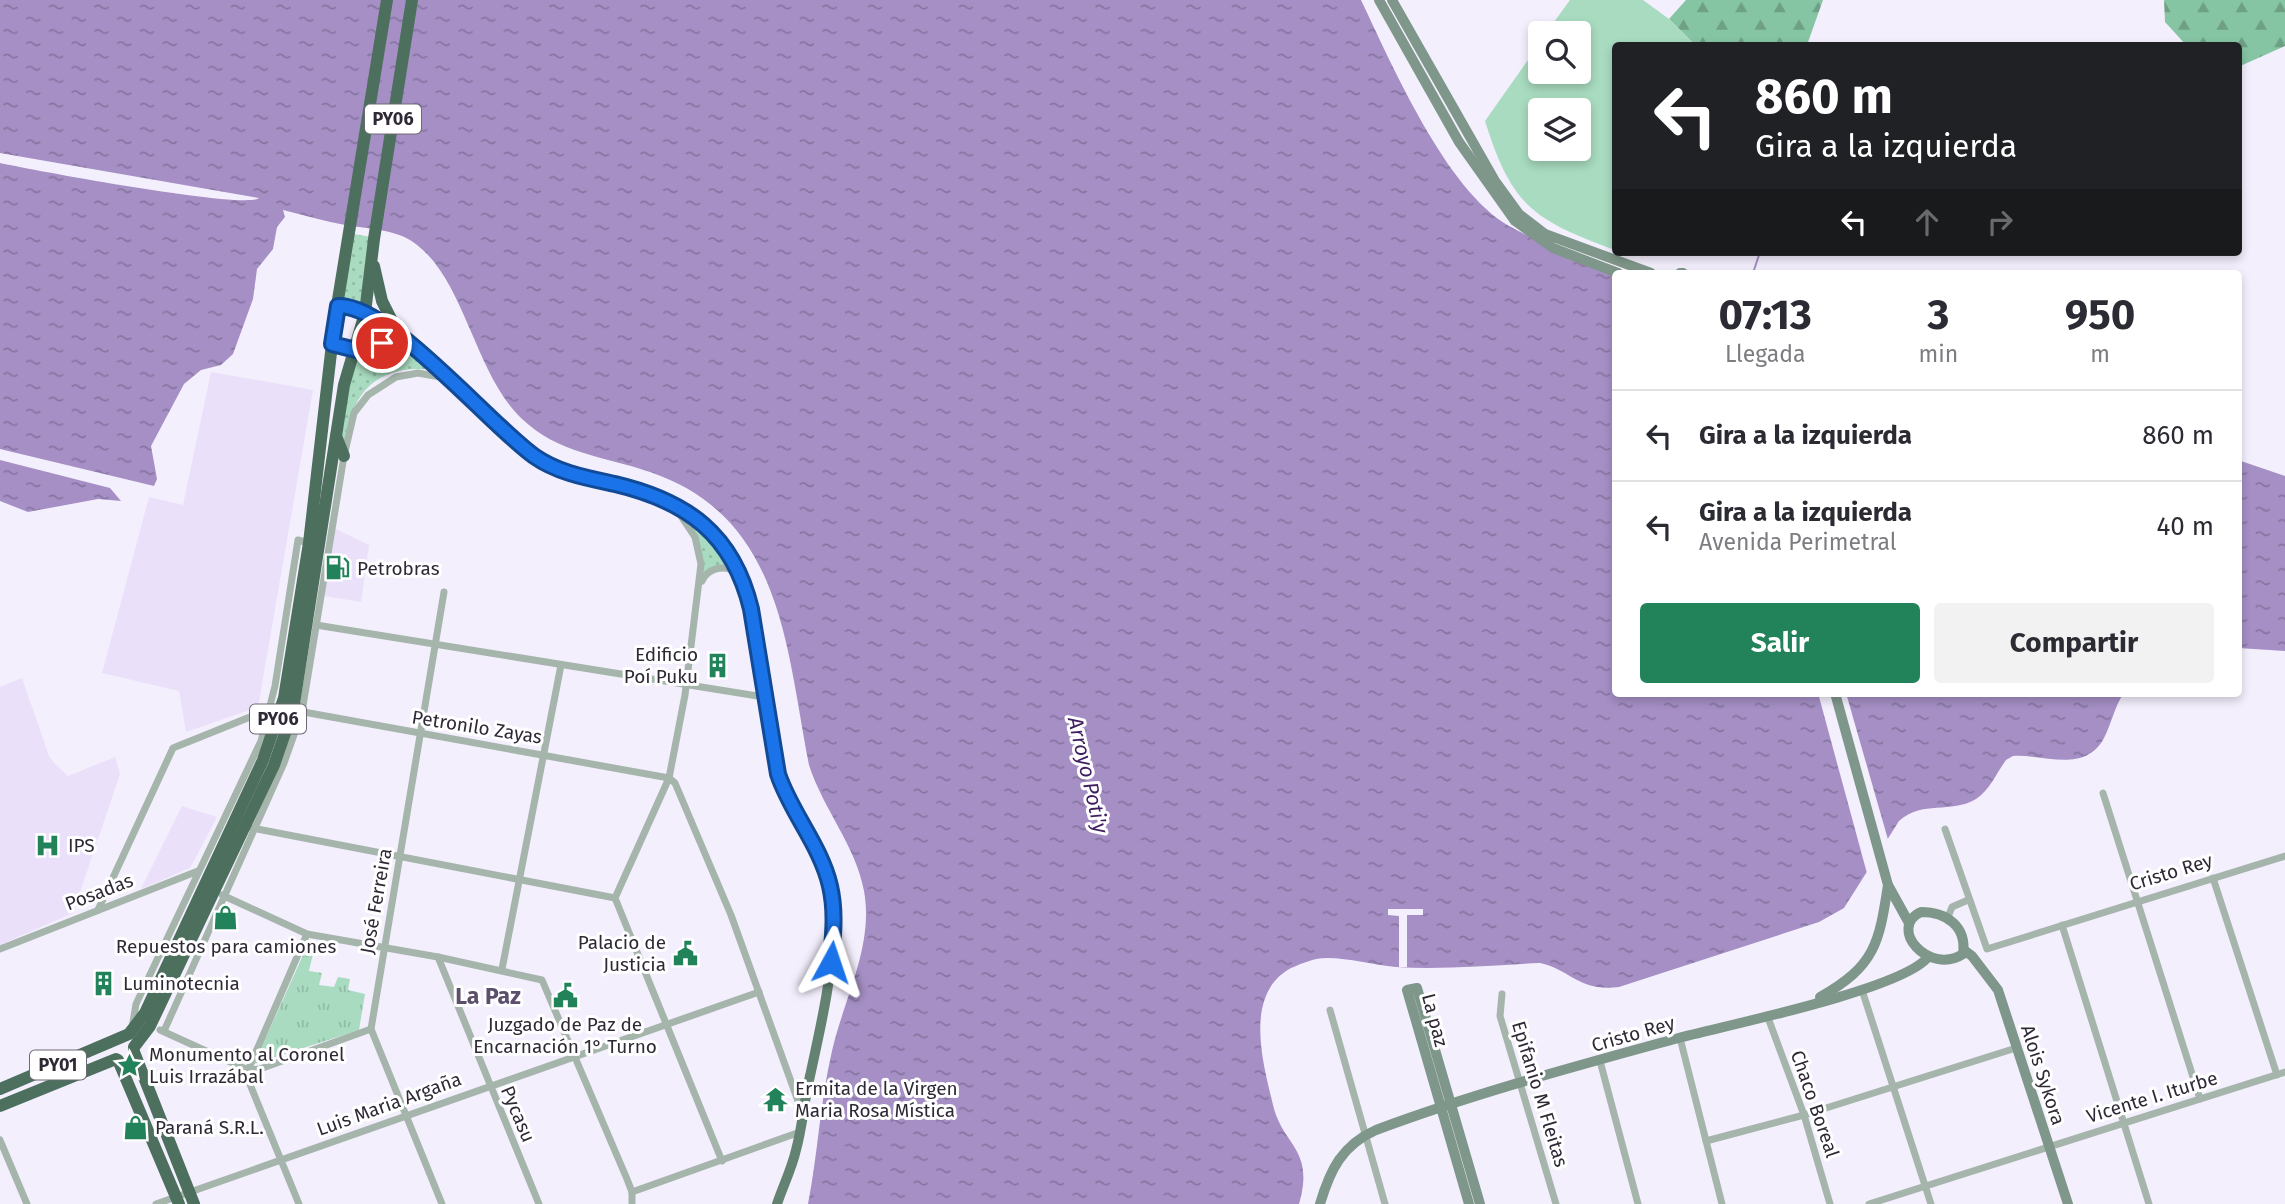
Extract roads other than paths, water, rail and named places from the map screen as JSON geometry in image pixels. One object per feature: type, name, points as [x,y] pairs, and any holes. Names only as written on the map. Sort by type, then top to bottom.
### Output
[{"type":"highway","name":"PY06","points":[[286,710],[332,344],[387,0]]},
{"type":"highway","name":"PY06","points":[[134,1049],[150,1026],[219,893],[239,825],[269,745],[286,710],[313,624],[336,435],[344,385],[365,313],[412,0]]},
{"type":"highway","points":[[372,253],[382,301],[406,341]]},
{"type":"highway","points":[[336,435],[344,456]]},
{"type":"highway","name":"PY06","points":[[118,1040],[132,1031],[145,1013],[205,871],[239,825]]},
{"type":"highway","points":[[141,1076],[143,1045],[150,1026]]},
{"type":"highway","points":[[118,1040],[130,1041],[134,1049],[141,1076],[194,1204]]},
{"type":"highway","name":"PY01","points":[[117,1060],[111,1050],[118,1040]]},
{"type":"highway","name":"PY01","points":[[0,1089],[118,1040]]},
{"type":"highway","name":"PY01","points":[[0,1106],[117,1060],[128,1060],[134,1049]]},
{"type":"highway","points":[[117,1060],[177,1200]]},
{"type":"main road","points":[[338,306],[349,306],[365,313],[406,341],[537,458],[578,476],[647,492],[668,501],[694,516],[730,554],[751,609],[764,697],[785,794],[824,868],[834,907],[829,981],[800,1132],[777,1204]]},
{"type":"main road","points":[[332,344],[356,350],[382,343],[406,341]]},
{"type":"street","points":[[1379,0],[1459,142],[1515,221],[1553,248],[1612,271]]},
{"type":"street","points":[[1392,0],[1495,181],[1519,214],[1545,233],[1643,270]]},
{"type":"street","points":[[447,378],[410,374],[377,387],[354,413],[313,624],[764,697]]},
{"type":"street","points":[[668,501],[685,519],[695,537],[701,555],[700,585],[686,686],[669,778],[615,898],[722,1161]]},
{"type":"street","points":[[700,585],[706,573],[718,568],[732,569],[740,575]]},
{"type":"street","name":"José Ferreira","points":[[442,1204],[371,1029],[444,592]]},
{"type":"street","points":[[502,969],[561,665]]},
{"type":"street","points":[[1836,697],[1888,885],[1909,923],[1916,947],[1912,968]]},
{"type":"street","points":[[98,910],[173,748],[286,710],[284,763],[239,825],[615,898]]},
{"type":"street","name":"Petronilo Zayas","points":[[286,710],[544,753],[669,778]]},
{"type":"street","points":[[669,778],[674,783],[731,915],[803,1116]]},
{"type":"street","points":[[2102,793],[2200,1099]]},
{"type":"street","points":[[1945,829],[1968,900],[1952,907],[1948,917]]},
{"type":"street","name":"Cristo Rey","points":[[1968,900],[1987,948],[2285,856]]},
{"type":"street","name":"Posadas","points":[[0,949],[205,871]]},
{"type":"street","points":[[2213,878],[2281,1074]]},
{"type":"street","points":[[1806,1005],[1837,987],[1857,971],[1873,950],[1884,925],[1888,885]]},
{"type":"street","points":[[163,1031],[219,893],[307,934],[502,969],[542,980],[632,1192],[632,1204]]},
{"type":"street","points":[[1899,902],[1921,912],[1938,913],[1948,917],[1957,926],[1962,953],[1943,960],[1928,957],[1916,947]]},
{"type":"street","points":[[1909,923],[1912,917],[1921,912]]},
{"type":"street","points":[[2062,925],[2149,1204]]},
{"type":"street","points":[[299,1204],[249,1082],[248,1070],[307,934]]},
{"type":"street","name":"Alois Sykora","points":[[1962,953],[1972,956],[1994,983],[2068,1204]]},
{"type":"street","name":"Pycasu","points":[[438,957],[488,1085],[539,1204]]},
{"type":"street","name":"Cristo Rey","points":[[1364,1136],[1520,1084],[1885,983],[1922,964],[1928,957]]},
{"type":"street","name":"La paz","points":[[1469,1204],[1446,1107],[1417,988],[1407,990],[1446,1107],[1480,1204]]},
{"type":"street","points":[[1862,989],[1931,1204]]},
{"type":"street","name":"Luis Maria Argaña","points":[[156,1204],[177,1200],[188,1190],[759,992]]},
{"type":"street","name":"Epifanio M Fleitas","points":[[1502,993],[1500,1016],[1556,1204]]},
{"type":"street","points":[[1330,1010],[1385,1204]]},
{"type":"street","name":"Chaco Boreal","points":[[1767,1016],[1804,1115],[1830,1204]]},
{"type":"street","points":[[150,1026],[248,1070],[260,1069],[371,1029]]},
{"type":"street","points":[[1680,1038],[1722,1204]]},
{"type":"street","points":[[1706,1141],[1804,1115],[2016,1048]]},
{"type":"street","points":[[1600,1062],[1638,1204]]},
{"type":"street","name":"Vicente I. Iturbe","points":[[1869,1204],[2281,1074]]},
{"type":"street","points":[[632,1192],[800,1132]]},
{"type":"street","points":[[1320,1204],[1329,1176],[1341,1155],[1364,1136]]},
{"type":"street","points":[[0,1140],[27,1204]]},
{"type":"water","name":"Arroyo Poti'y","points":[[0,0],[1361,0],[1423,124],[1464,185],[1486,209],[1523,233],[1617,270],[1612,270],[1612,697],[2122,697],[2104,738],[2096,749],[2086,756],[2063,760],[2013,756],[2006,760],[1989,786],[1976,799],[1957,806],[1917,811],[1899,821],[1844,908],[1819,922],[1619,987],[1594,986],[1540,963],[1414,968],[1327,958],[1291,968],[1276,980],[1267,994],[1260,1030],[1273,1105],[1296,1149],[1303,1171],[1299,1204],[808,1204],[828,1070],[865,932],[864,891],[854,859],[809,765],[784,633],[771,592],[753,554],[728,520],[694,493],[650,472],[566,447],[535,430],[521,418],[504,398],[453,293],[439,269],[423,250],[402,236],[381,230],[283,210],[285,217],[277,227],[273,249],[257,269],[253,299],[233,354],[221,365],[201,370],[184,384],[151,446],[157,479],[154,486],[0,449],[0,163],[180,194],[218,199],[259,198],[0,153]]},
{"type":"water","points":[[0,460],[110,488],[121,501],[98,499],[28,512],[0,501]]},
{"type":"water","points":[[2242,461],[2285,476],[2285,651],[2242,648]]},
{"type":"waterway","points":[[1754,270],[1759,256]]},
{"type":"place","name":"Petrobras","points":[[337,568]]},
{"type":"place","name":"Edificio Poí Puku","points":[[718,665]]},
{"type":"place","name":"IPS","points":[[48,845]]},
{"type":"place","name":"Repuestos para camiones","points":[[226,918]]},
{"type":"place","name":"Palacio de Justicia","points":[[686,953]]},
{"type":"place","name":"Luminotecnia","points":[[103,983]]},
{"type":"place","name":"Juzgado de Paz de Encarnación 1° Turno","points":[[565,996]]},
{"type":"place","name":"Monumento al Coronel Luis Irrazábal","points":[[129,1065]]},
{"type":"place","name":"Ermita de la Virgen Maria Rosa Mística","points":[[775,1099]]},
{"type":"place","name":"Paraná S.R.L.","points":[[135,1127]]},
{"type":"district","name":"La Paz","points":[[488,996]]}]
